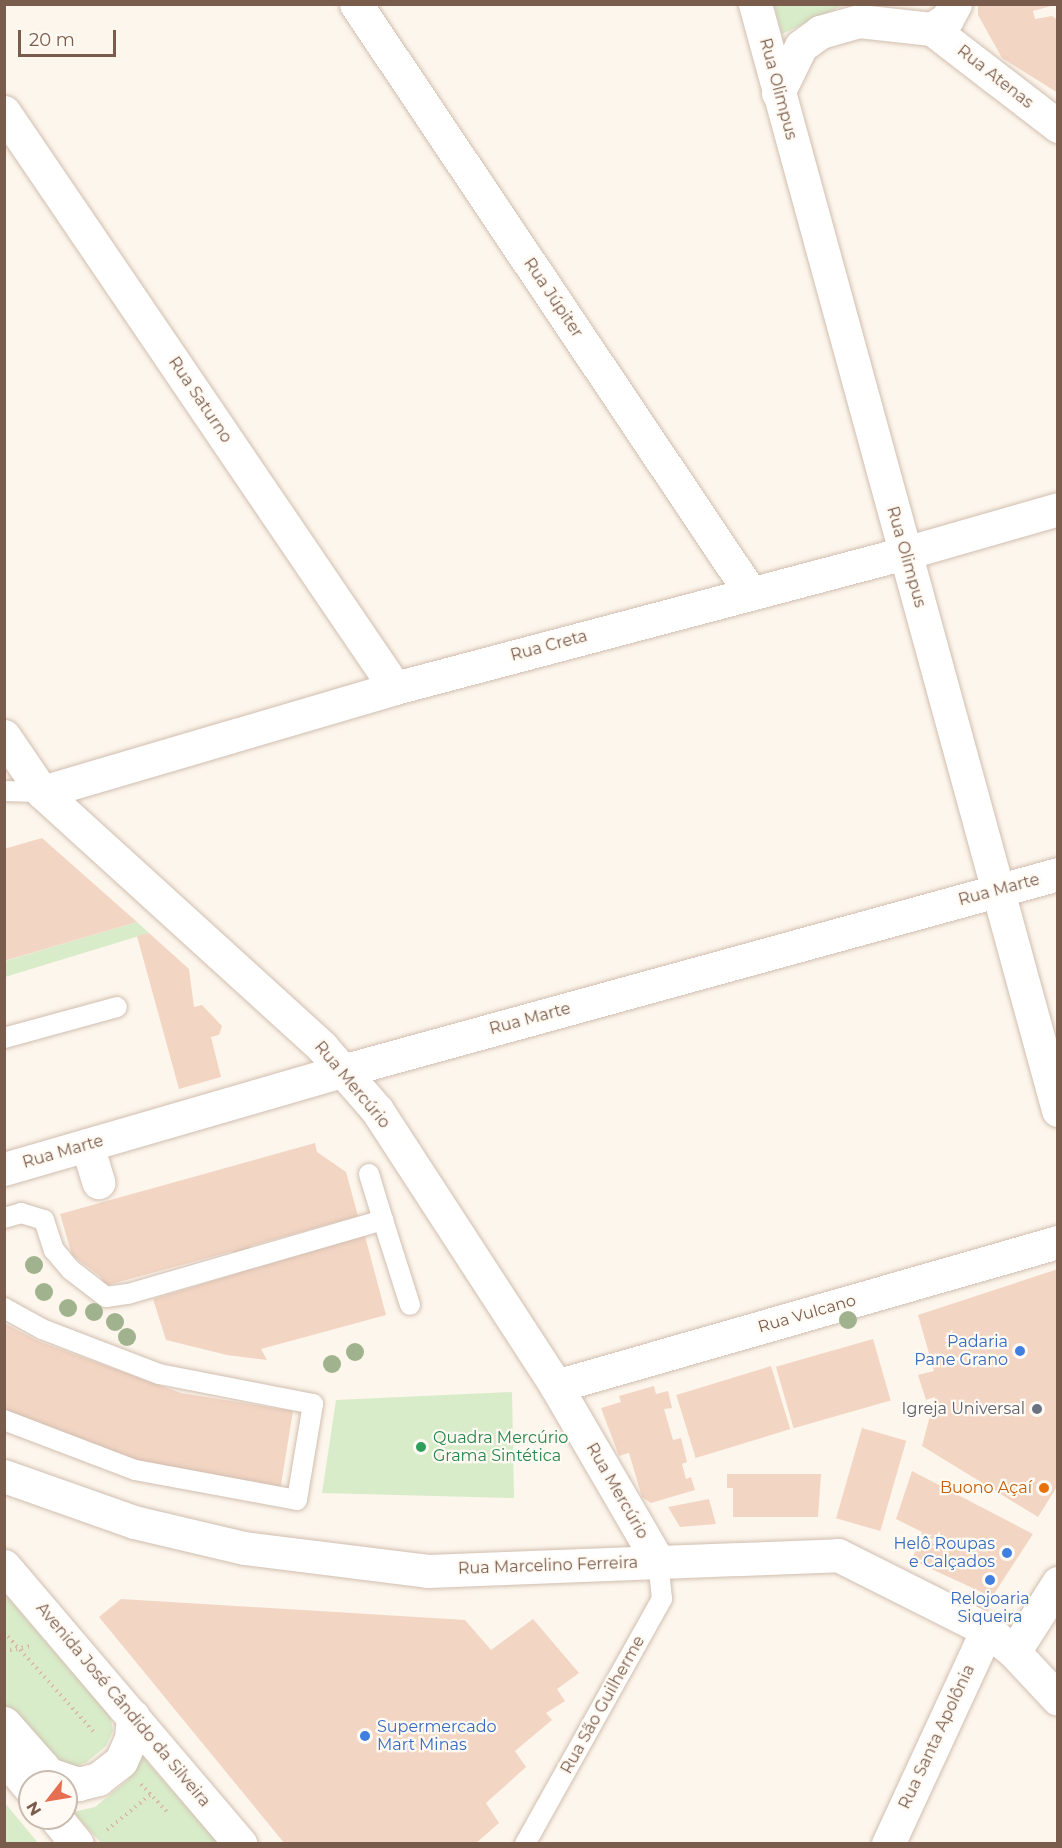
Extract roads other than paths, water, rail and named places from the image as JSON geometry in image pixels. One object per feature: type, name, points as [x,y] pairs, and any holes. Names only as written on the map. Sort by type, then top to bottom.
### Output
[{"type":"street","name":"Rua Júpiter","points":[[356,4],[750,592]]},
{"type":"street","name":"Rua Olimpus","points":[[755,4],[905,554],[1000,890],[1058,1110]]},
{"type":"street","points":[[778,93],[801,46],[826,29],[859,21],[932,29],[947,19],[955,4]]},
{"type":"street","name":"Rua Atenas","points":[[932,29],[1058,126]]},
{"type":"street","name":"Rua Saturno","points":[[4,112],[395,688]]},
{"type":"street","name":"Rua Creta","points":[[42,792],[395,688],[750,592],[905,554],[1058,509]]},
{"type":"street","name":"Rua Mercúrio","points":[[4,736],[42,792],[322,1047],[377,1110],[556,1386],[658,1561]]},
{"type":"street","name":"Rua Marte","points":[[4,1169],[342,1071],[1058,874]]},
{"type":"street","points":[[87,1145],[98,1182]]},
{"type":"street","name":"Rua Vulcano","points":[[556,1386],[1058,1242]]},
{"type":"street","name":"Rua Marcelino Ferreira","points":[[4,1476],[134,1522],[244,1548],[428,1571],[838,1556],[987,1630],[1014,1652],[1058,1699]]},
{"type":"street","name":"Avenida José Cândido da Silveira","points":[[4,1566],[241,1844]]},
{"type":"street","points":[[1014,1652],[1058,1583]]},
{"type":"street","name":"Rua Santa Apolônia","points":[[888,1844],[987,1630]]},
{"type":"street","points":[[4,1723],[49,1774],[78,1784],[98,1779],[121,1761],[131,1739],[132,1716]]},
{"type":"street","points":[[4,1757],[18,1774]]},
{"type":"street","points":[[73,1830],[88,1840]]},
{"type":"lane","points":[[4,791],[42,792]]},
{"type":"lane","points":[[4,1038],[117,1007]]},
{"type":"lane","points":[[369,1174],[410,1305]]},
{"type":"lane","points":[[4,1218],[21,1213],[44,1220],[54,1250],[71,1270],[106,1297],[128,1294],[383,1220]]},
{"type":"lane","points":[[4,1308],[42,1329],[159,1374],[313,1404],[297,1500],[135,1470],[4,1420]]},
{"type":"lane","name":"Rua São Guilherme","points":[[525,1844],[662,1599],[658,1561]]},
{"type":"place","name":"Padaria Pane Grano","points":[[1020,1351]]},
{"type":"place","name":"Igreja Universal","points":[[1037,1409]]},
{"type":"place","name":"Quadra Mercúrio Grama Sintética","points":[[421,1447]]},
{"type":"place","name":"Buono Açaí","points":[[1044,1488]]},
{"type":"place","name":"Helô Roupas e Calçados","points":[[1007,1553]]},
{"type":"place","name":"Relojoaria Siqueira","points":[[990,1580]]},
{"type":"place","name":"Supermercado Mart Minas","points":[[365,1736]]}]
